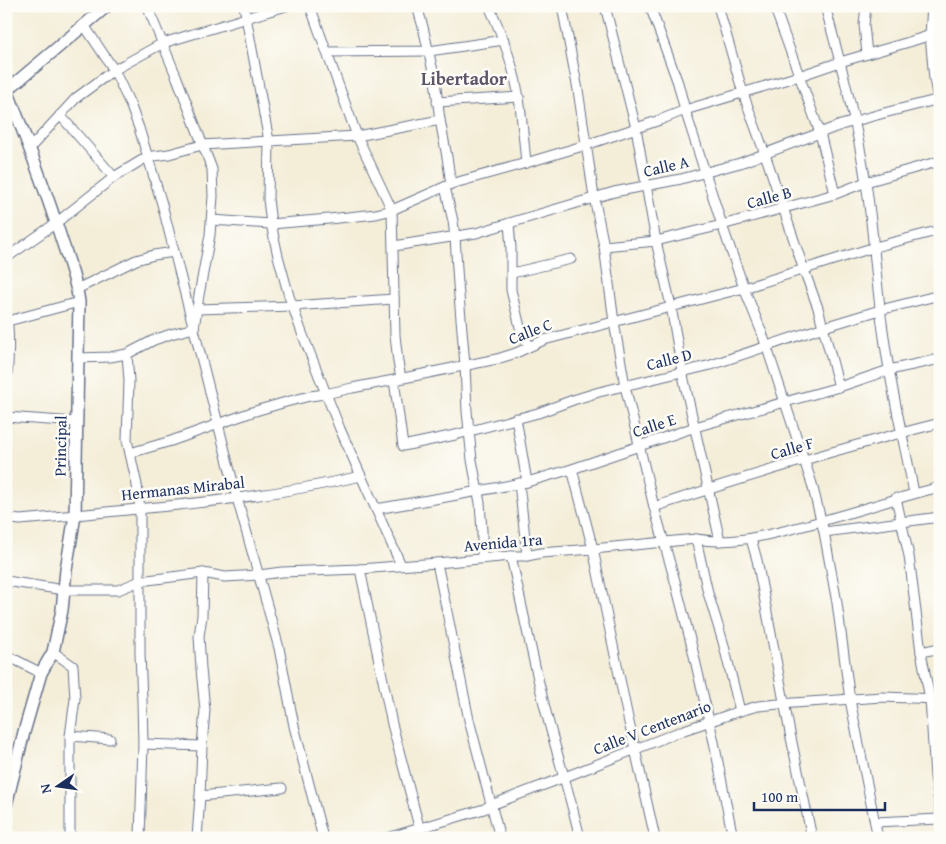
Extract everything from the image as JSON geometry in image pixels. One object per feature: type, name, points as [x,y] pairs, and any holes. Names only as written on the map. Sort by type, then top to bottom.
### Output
[{"type":"street","points":[[6,90],[108,6]]},
{"type":"street","points":[[147,6],[212,169],[212,220],[194,328]]},
{"type":"street","points":[[244,6],[269,141],[268,192],[271,224],[292,306],[325,394],[402,565]]},
{"type":"street","points":[[30,148],[76,98],[114,70],[163,43],[286,6]]},
{"type":"street","points":[[310,6],[358,136],[392,210],[398,379]]},
{"type":"street","points":[[417,6],[435,80],[455,237],[467,411],[472,460],[480,503],[482,558]]},
{"type":"street","points":[[489,6],[510,58],[519,97],[526,163]]},
{"type":"street","points":[[562,6],[604,246],[625,386],[654,507],[692,647],[714,742],[733,838]]},
{"type":"street","points":[[605,6],[636,128],[682,371],[720,541]]},
{"type":"street","points":[[650,6],[678,83],[722,225],[786,401],[812,484],[838,603],[850,700],[878,838]]},
{"type":"street","points":[[718,6],[743,93],[818,308],[839,387]]},
{"type":"street","points":[[774,6],[820,134],[835,194]]},
{"type":"street","points":[[825,6],[855,121],[875,247],[880,310],[889,370],[914,493]]},
{"type":"street","points":[[866,6],[864,25],[867,54]]},
{"type":"street","points":[[932,6],[930,35],[934,79],[939,103]]},
{"type":"street","points":[[84,25],[114,70],[130,104],[162,204],[237,498],[279,648],[294,726],[323,838]]},
{"type":"street","points":[[212,220],[271,224],[365,216],[392,210],[448,185],[586,145],[685,110],[940,32]]},
{"type":"street","points":[[327,52],[429,51],[504,40]]},
{"type":"street","name":"Principal","points":[[6,90],[30,148],[56,222],[77,289],[79,302],[75,515],[62,610],[53,652],[41,673],[6,805]]},
{"type":"street","points":[[438,102],[519,97]]},
{"type":"street","name":"Calle A","points":[[394,246],[476,233],[594,197],[681,179],[740,163],[855,121],[884,113],[939,103]]},
{"type":"street","points":[[60,115],[114,177]]},
{"type":"street","points":[[6,258],[114,177],[147,157],[169,154],[202,145],[358,136],[440,120]]},
{"type":"street","name":"Calle B","points":[[604,246],[656,241],[722,225],[835,194],[866,182],[940,161]]},
{"type":"street","points":[[509,224],[512,273],[511,290],[520,326],[529,346]]},
{"type":"street","name":"Calle C","points":[[130,452],[171,441],[286,402],[465,366],[510,355],[551,338],[744,288],[875,247],[940,230]]},
{"type":"street","points":[[77,289],[136,260],[154,254],[174,252]]},
{"type":"street","points":[[512,273],[571,259]]},
{"type":"street","name":"Calle D","points":[[398,379],[403,446],[455,435],[538,413],[573,400],[710,365],[824,327],[940,295]]},
{"type":"street","points":[[198,309],[292,306],[394,299]]},
{"type":"street","points":[[6,384],[7,316],[79,302]]},
{"type":"street","points":[[78,358],[110,357],[127,354],[154,340],[194,328]]},
{"type":"street","points":[[127,354],[129,381],[128,440],[140,509],[140,654],[142,700],[140,838]]},
{"type":"street","name":"Calle E","points":[[376,509],[523,483],[572,469],[695,427],[839,387],[889,370],[940,359]]},
{"type":"street","points":[[6,417],[76,422]]},
{"type":"street","points":[[516,418],[523,483],[527,556]]},
{"type":"street","name":"Calle F","points":[[654,507],[805,460],[940,423]]},
{"type":"street","points":[[572,469],[593,550],[655,838]]},
{"type":"street","name":"Hermanas Mirabal","points":[[6,518],[20,520],[237,498],[319,486],[361,476]]},
{"type":"street","name":"Avenida 1ra","points":[[6,581],[64,590],[118,590],[140,581],[203,573],[225,577],[282,572],[360,569],[527,556],[541,553],[593,550],[696,539],[720,541],[751,539],[821,521],[940,486]]},
{"type":"street","points":[[896,498],[909,556],[921,652],[930,699],[940,810]]},
{"type":"street","points":[[824,532],[940,517]]},
{"type":"street","points":[[696,539],[708,593],[723,642],[740,710]]},
{"type":"street","points":[[751,539],[758,560],[790,733],[812,838]]},
{"type":"street","points":[[511,556],[538,680],[580,838]]},
{"type":"street","points":[[437,563],[468,720],[500,838]]},
{"type":"street","points":[[360,569],[392,724],[422,838]]},
{"type":"street","points":[[197,838],[205,710],[199,636],[202,616],[203,573]]},
{"type":"street","points":[[921,652],[940,648]]},
{"type":"street","points":[[53,652],[72,665],[75,699],[70,736],[70,838]]},
{"type":"street","points":[[6,655],[41,673]]},
{"type":"street","name":"Calle V Centenario","points":[[387,838],[484,809],[740,710],[785,703],[882,698],[940,700]]},
{"type":"street","points":[[70,736],[110,739]]},
{"type":"street","points":[[142,744],[202,746]]},
{"type":"street","points":[[200,796],[282,788]]},
{"type":"street","points":[[875,822],[940,819]]},
{"type":"district","name":"Libertador","points":[[464,78]]}]
